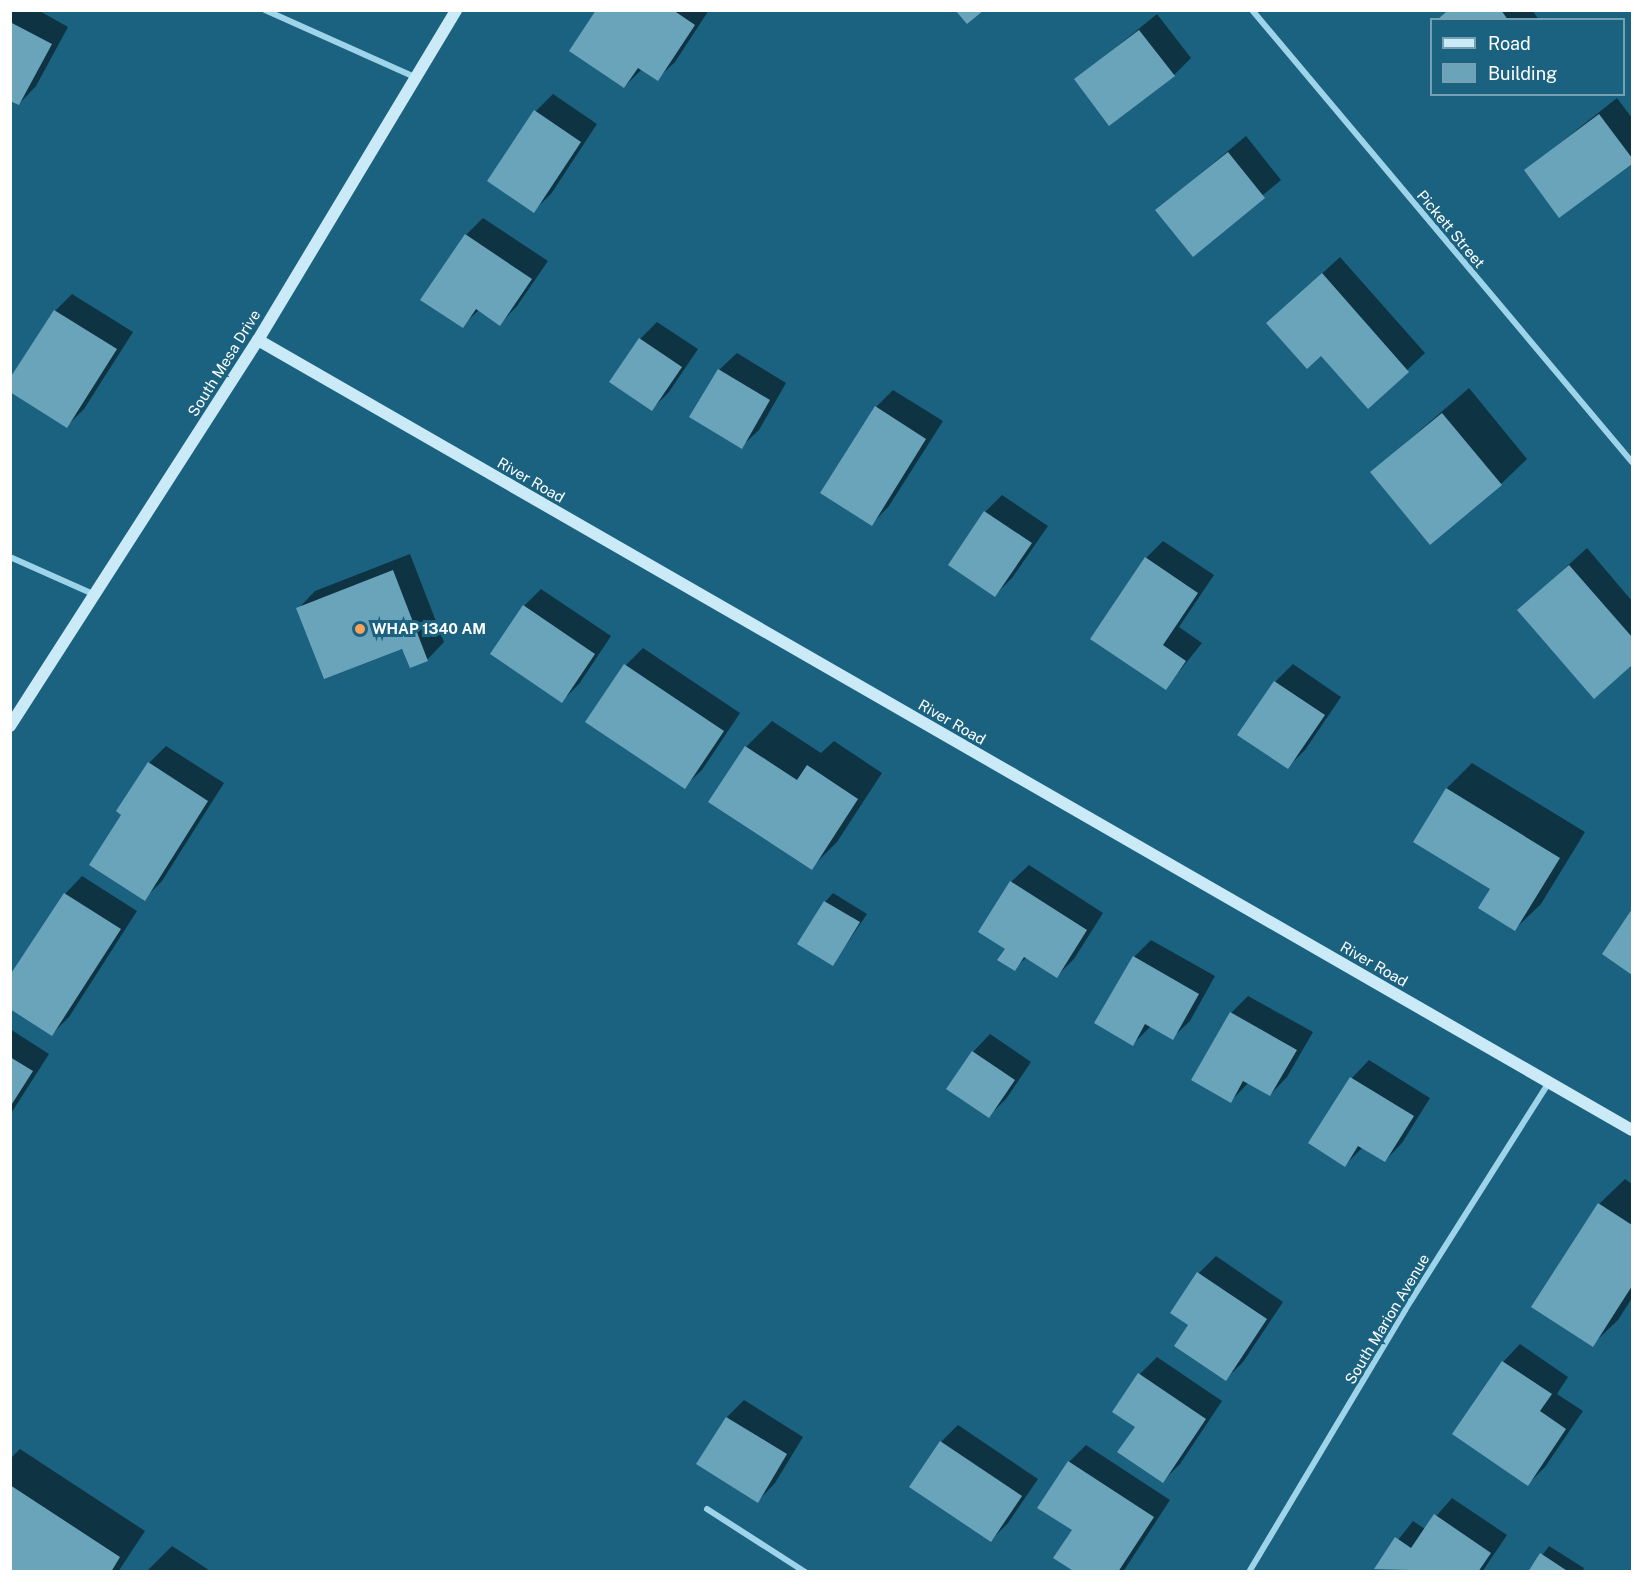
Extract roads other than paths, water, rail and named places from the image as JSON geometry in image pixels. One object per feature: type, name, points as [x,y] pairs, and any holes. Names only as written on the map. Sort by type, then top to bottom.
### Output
[{"type":"street","points":[[265,10],[415,77]]},
{"type":"street","name":"South Mesa Drive","points":[[10,726],[258,340],[456,10]]},
{"type":"street","name":"Pickett Street","points":[[1252,10],[1632,462]]},
{"type":"street","name":"River Road","points":[[258,340],[1632,1130]]},
{"type":"street","points":[[10,557],[93,594]]},
{"type":"street","name":"South Marion Avenue","points":[[1249,1572],[1405,1310],[1549,1082]]},
{"type":"street","points":[[707,1509],[805,1572]]},
{"type":"place","name":"WHAP 1340 AM","points":[[360,629]]}]
